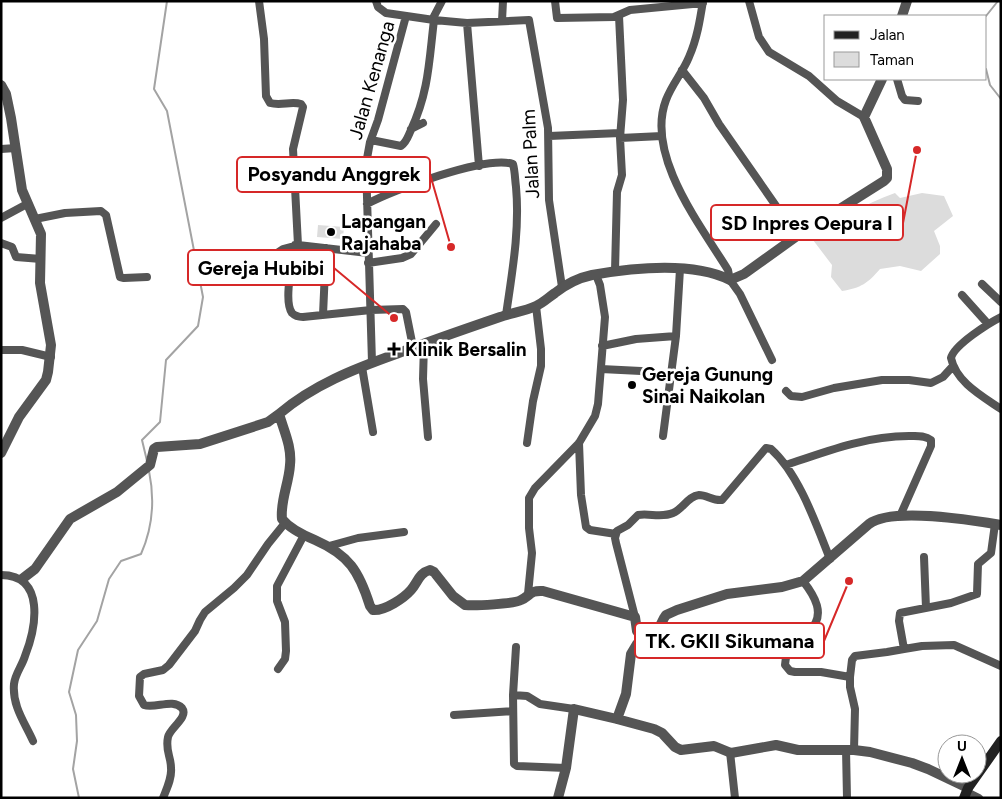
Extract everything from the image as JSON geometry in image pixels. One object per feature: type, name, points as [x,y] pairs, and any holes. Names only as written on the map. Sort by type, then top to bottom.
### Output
[{"type":"main road","points":[[966,793],[1001,741]]},
{"type":"street","points":[[259,1],[264,48],[266,96],[270,103],[295,102],[303,107],[293,149],[297,245],[289,288],[291,311],[298,317],[403,309],[406,312],[413,347]]},
{"type":"street","name":"Jalan Kenanga","points":[[376,1],[378,7],[386,13],[433,20],[467,23],[529,20]]},
{"type":"street","points":[[371,140],[401,146],[406,142],[418,115],[429,75],[433,20],[442,1]]},
{"type":"street","points":[[502,21],[503,1]]},
{"type":"street","points":[[555,1],[557,18],[602,18],[619,16],[630,10],[703,2],[693,47],[663,107],[662,136],[672,174],[728,270],[730,280],[740,294],[772,360]]},
{"type":"street","points":[[22,579],[35,569],[70,519],[128,484],[150,465],[152,452],[157,447],[200,444],[268,422],[296,400],[324,383],[413,347],[536,306],[562,287],[583,277],[615,271],[668,267],[721,276],[730,280],[744,274],[797,236],[882,184],[887,178],[887,169],[864,117],[837,101],[809,76],[769,52],[758,37],[748,1]]},
{"type":"street","points":[[902,15],[907,1]]},
{"type":"street","name":"Jalan Kenanga","points":[[373,432],[367,365],[372,310],[368,263],[366,164],[406,16]]},
{"type":"street","points":[[615,271],[617,192],[622,175],[620,136],[623,100],[619,16]]},
{"type":"street","name":"Jalan Palm","points":[[529,20],[546,111],[549,136],[549,200],[562,287]]},
{"type":"street","points":[[467,23],[478,166]]},
{"type":"street","points":[[682,70],[704,98],[719,124],[797,236]]},
{"type":"street","points":[[864,117],[882,80]]},
{"type":"street","points":[[897,80],[904,100],[918,101]]},
{"type":"street","points":[[1,85],[6,94],[21,185],[27,204],[36,219],[41,234],[40,283],[50,337],[51,357],[46,380],[19,416],[1,454]]},
{"type":"street","points":[[411,129],[423,123]]},
{"type":"street","points":[[549,136],[662,136]]},
{"type":"street","points":[[1,149],[16,148]]},
{"type":"street","points":[[367,204],[417,182],[478,166],[513,164],[517,221],[513,270],[506,315]]},
{"type":"street","points":[[1,218],[27,204]]},
{"type":"street","points":[[36,219],[65,213],[101,211],[106,215],[120,277],[147,277]]},
{"type":"street","points":[[368,263],[407,256],[414,251],[436,224]]},
{"type":"street","points":[[1,243],[12,247],[16,257],[41,259]]},
{"type":"street","points":[[277,254],[283,249],[297,245],[368,254]]},
{"type":"street","points":[[323,315],[326,248]]},
{"type":"street","points":[[663,436],[676,336],[680,269]]},
{"type":"street","points":[[528,594],[532,552],[529,528],[529,498],[535,488],[579,443],[595,416],[598,404],[605,317],[600,285],[596,275]]},
{"type":"street","points":[[982,284],[1001,302]]},
{"type":"street","points":[[962,295],[988,324]]},
{"type":"street","points":[[527,443],[533,401],[541,366],[536,306]]},
{"type":"street","points":[[1001,316],[953,352],[951,358],[957,374],[1001,409]]},
{"type":"street","points":[[602,346],[636,339],[676,336]]},
{"type":"street","points":[[424,344],[423,379],[428,437]]},
{"type":"street","points":[[1,350],[28,350],[51,357]]},
{"type":"street","points":[[786,391],[791,396],[802,397],[834,388],[882,380],[910,380],[931,383],[943,377],[953,366]]},
{"type":"street","points":[[601,369],[641,371]]},
{"type":"street","points":[[280,414],[290,456],[289,476],[282,519],[304,535],[329,546],[341,554],[352,566],[373,610],[381,609],[403,597],[415,585],[421,574],[430,570],[434,572],[453,596],[464,605],[520,601],[528,594],[537,590],[543,590],[635,617]]},
{"type":"street","points":[[786,465],[861,441],[899,436],[926,436],[931,440],[932,446],[900,516]]},
{"type":"street","points":[[579,443],[586,527],[590,530],[616,534]]},
{"type":"street","points":[[643,639],[637,630],[616,543],[617,531],[628,525],[638,515],[660,516],[673,513],[688,500],[697,496],[722,500],[766,448],[771,449],[786,465],[812,515],[830,559]]},
{"type":"street","points":[[617,719],[626,694],[632,654],[637,644],[643,639],[651,638],[656,634],[666,615],[727,594],[782,587],[803,581],[873,521],[884,517],[942,516],[998,524],[991,553],[978,564],[976,594],[951,603],[900,613],[899,620],[904,649]]},
{"type":"street","points":[[163,798],[172,765],[166,750],[167,739],[181,719],[183,712],[182,708],[178,705],[170,704],[151,707],[144,705],[139,696],[140,677],[169,666],[195,631],[205,612],[247,575],[285,523]]},
{"type":"street","points":[[329,546],[358,538],[404,532]]},
{"type":"street","points":[[278,669],[286,651],[285,622],[277,601],[278,586],[304,535]]},
{"type":"street","points":[[924,557],[926,608]]},
{"type":"street","points":[[1,575],[15,576],[22,579],[28,585],[32,594],[35,620],[26,654],[14,683],[14,702],[33,741]]},
{"type":"street","points":[[803,581],[816,600],[818,614],[815,624],[810,630],[791,645],[786,661],[787,668],[795,672],[821,672],[850,677]]},
{"type":"street","points":[[847,798],[855,710],[850,677],[852,660],[855,656],[922,646],[954,645],[1001,666]]},
{"type":"street","points":[[516,647],[513,695],[514,764],[517,766],[566,768]]},
{"type":"street","points":[[513,695],[527,696],[540,704],[617,719],[662,733],[682,750],[714,746],[730,752],[776,745],[798,750],[850,749],[870,752],[928,769],[966,793],[979,798]]},
{"type":"street","points":[[558,798],[566,768],[574,710]]},
{"type":"street","points":[[454,715],[513,711]]},
{"type":"street","points":[[730,752],[735,798]]},
{"type":"green space","points":[[895,193],[900,198],[922,193],[944,196],[953,216],[934,231],[940,246],[940,254],[921,271],[900,266],[880,269],[864,284],[842,291],[831,277],[832,265],[813,240],[832,225],[852,213]]},
{"type":"green space","name":"Lapangan Rajahaba","points":[[318,225],[344,227],[343,239],[317,237]]},
{"type":"waterway","points":[[147,461],[142,440],[160,422],[166,360],[198,326],[203,297],[167,111],[154,89],[167,1]]},
{"type":"waterway","points":[[987,15],[998,1]]},
{"type":"waterway","points":[[987,73],[990,85],[1001,99]]},
{"type":"waterway","points":[[79,798],[73,769],[77,741],[76,715],[69,692],[78,650],[97,621],[109,579],[121,561],[141,554],[145,544],[152,513],[149,471]]},
{"type":"place","name":"SD Inpres Oepura I","points":[[917,150]]},
{"type":"place","name":"Lapangan Rajahaba","points":[[331,232]]},
{"type":"place","name":"Posyandu Anggrek","points":[[451,247]]},
{"type":"place","name":"Gereja Hubibi","points":[[394,318]]},
{"type":"place","name":"Klinik Bersalin","points":[[394,349]]},
{"type":"place","name":"Gereja Gunung Sinai Naikolan","points":[[632,385]]},
{"type":"place","name":"TK. GKII Sikumana","points":[[849,581]]}]
